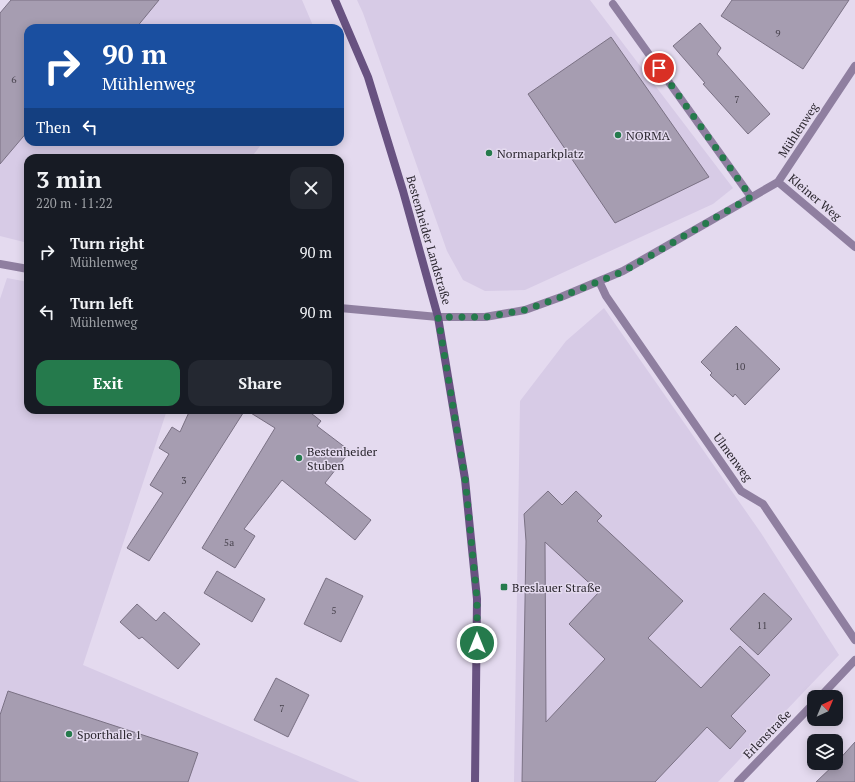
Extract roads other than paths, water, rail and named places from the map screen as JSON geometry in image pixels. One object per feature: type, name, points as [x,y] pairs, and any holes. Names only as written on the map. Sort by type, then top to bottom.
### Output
[{"type":"main road","name":"Bestenheider Landstraße","points":[[334,0],[368,77],[403,192],[438,317],[465,478],[477,599],[475,782]]},
{"type":"street","points":[[613,4],[751,197]]},
{"type":"street","name":"Mühlenweg","points":[[438,317],[485,317],[525,310],[561,297],[624,271],[778,182],[855,66]]},
{"type":"street","name":"Kleiner Weg","points":[[778,182],[855,247]]},
{"type":"street","points":[[0,264],[24,268]]},
{"type":"street","name":"Ulmenweg","points":[[599,281],[606,296],[741,491],[763,504],[855,640]]},
{"type":"street","points":[[344,308],[438,317]]},
{"type":"street","points":[[827,690],[855,660]]},
{"type":"street","name":"Erlenstraße","points":[[738,782],[807,710]]},
{"type":"place","name":"NORMA","points":[[618,135]]},
{"type":"place","name":"Normaparkplatz","points":[[489,153]]},
{"type":"place","name":"Bestenheider Stuben","points":[[299,458]]},
{"type":"place","name":"Breslauer Straße","points":[[504,587]]},
{"type":"place","name":"Sporthalle 1","points":[[69,734]]}]
